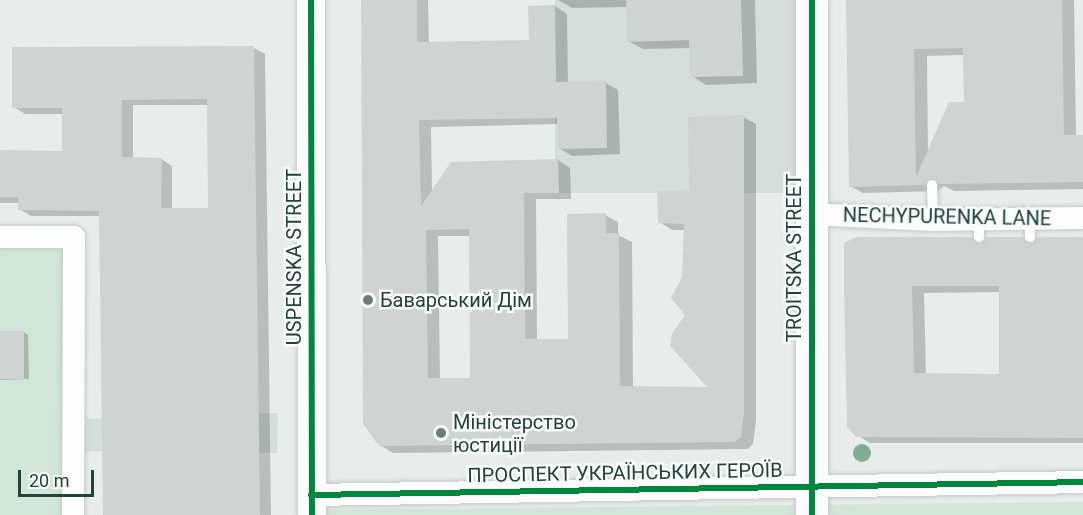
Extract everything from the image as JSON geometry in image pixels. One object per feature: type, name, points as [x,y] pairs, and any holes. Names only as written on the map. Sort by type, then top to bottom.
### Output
[{"type":"main road","name":"TROITSKA STREET","points":[[812,0],[810,214],[812,501]]},
{"type":"street","name":"USPENSKA STREET","points":[[311,0],[311,505]]},
{"type":"street","name":"NECHYPURENKA LANE","points":[[810,214],[933,220],[979,228],[1030,228],[1083,218]]},
{"type":"street","points":[[0,237],[74,237],[73,515]]},
{"type":"street","name":"ПРОСПЕКТ УКРАЇНСЬКИХ ГЕРОЇВ","points":[[311,505],[812,501],[1083,482]]},
{"type":"lane","points":[[932,185],[933,220]]},
{"type":"shaded area","points":[[555,0],[809,0],[809,193],[555,193]]},
{"type":"shaded area","points":[[278,413],[277,453],[74,451],[74,419]]},
{"type":"green space","points":[[0,237],[74,237],[74,515],[0,515]]},
{"type":"green space","points":[[1083,502],[1083,515],[316,515],[316,510]]},
{"type":"building","points":[[361,0],[417,0],[417,42],[529,40],[528,6],[555,5],[556,82],[606,81],[607,148],[558,149],[557,118],[419,120],[421,206],[451,162],[558,159],[559,193],[524,193],[525,339],[568,339],[567,214],[606,213],[606,233],[619,233],[620,386],[707,387],[670,346],[672,334],[685,315],[671,298],[682,277],[684,224],[658,223],[657,191],[689,190],[688,117],[744,115],[744,413],[741,437],[735,442],[379,446],[363,424]],"holes":[[[469,229],[470,378],[428,378],[426,230]]]},
{"type":"building","points":[[626,0],[741,0],[743,76],[690,77],[689,40],[627,42]]},
{"type":"building","points":[[846,0],[1062,0],[1064,135],[1083,135],[1083,182],[939,184],[932,178],[925,185],[849,187]],"holes":[[[963,48],[964,102],[949,102],[916,177],[914,49]]]},
{"type":"building","points":[[254,46],[260,515],[103,515],[99,211],[18,210],[18,197],[0,197],[0,150],[62,151],[62,108],[12,108],[12,47]],"holes":[[[207,99],[208,208],[161,208],[162,158],[122,157],[122,100]]]},
{"type":"building","points":[[856,237],[972,237],[980,244],[986,237],[1023,237],[1031,244],[1038,237],[1083,237],[1083,438],[856,437],[847,427],[844,243]],"holes":[[[912,286],[999,286],[999,374],[914,373]]]},
{"type":"building","points":[[0,331],[24,331],[24,379],[0,379]]},
{"type":"cycle path","points":[[311,0],[312,515]]},
{"type":"cycle path","points":[[812,0],[812,515]]},
{"type":"cycle path","points":[[311,495],[1083,482]]},
{"type":"place","name":"Баварський Дім","points":[[368,300]]},
{"type":"place","name":"Міністерство юстиції","points":[[441,433]]}]
